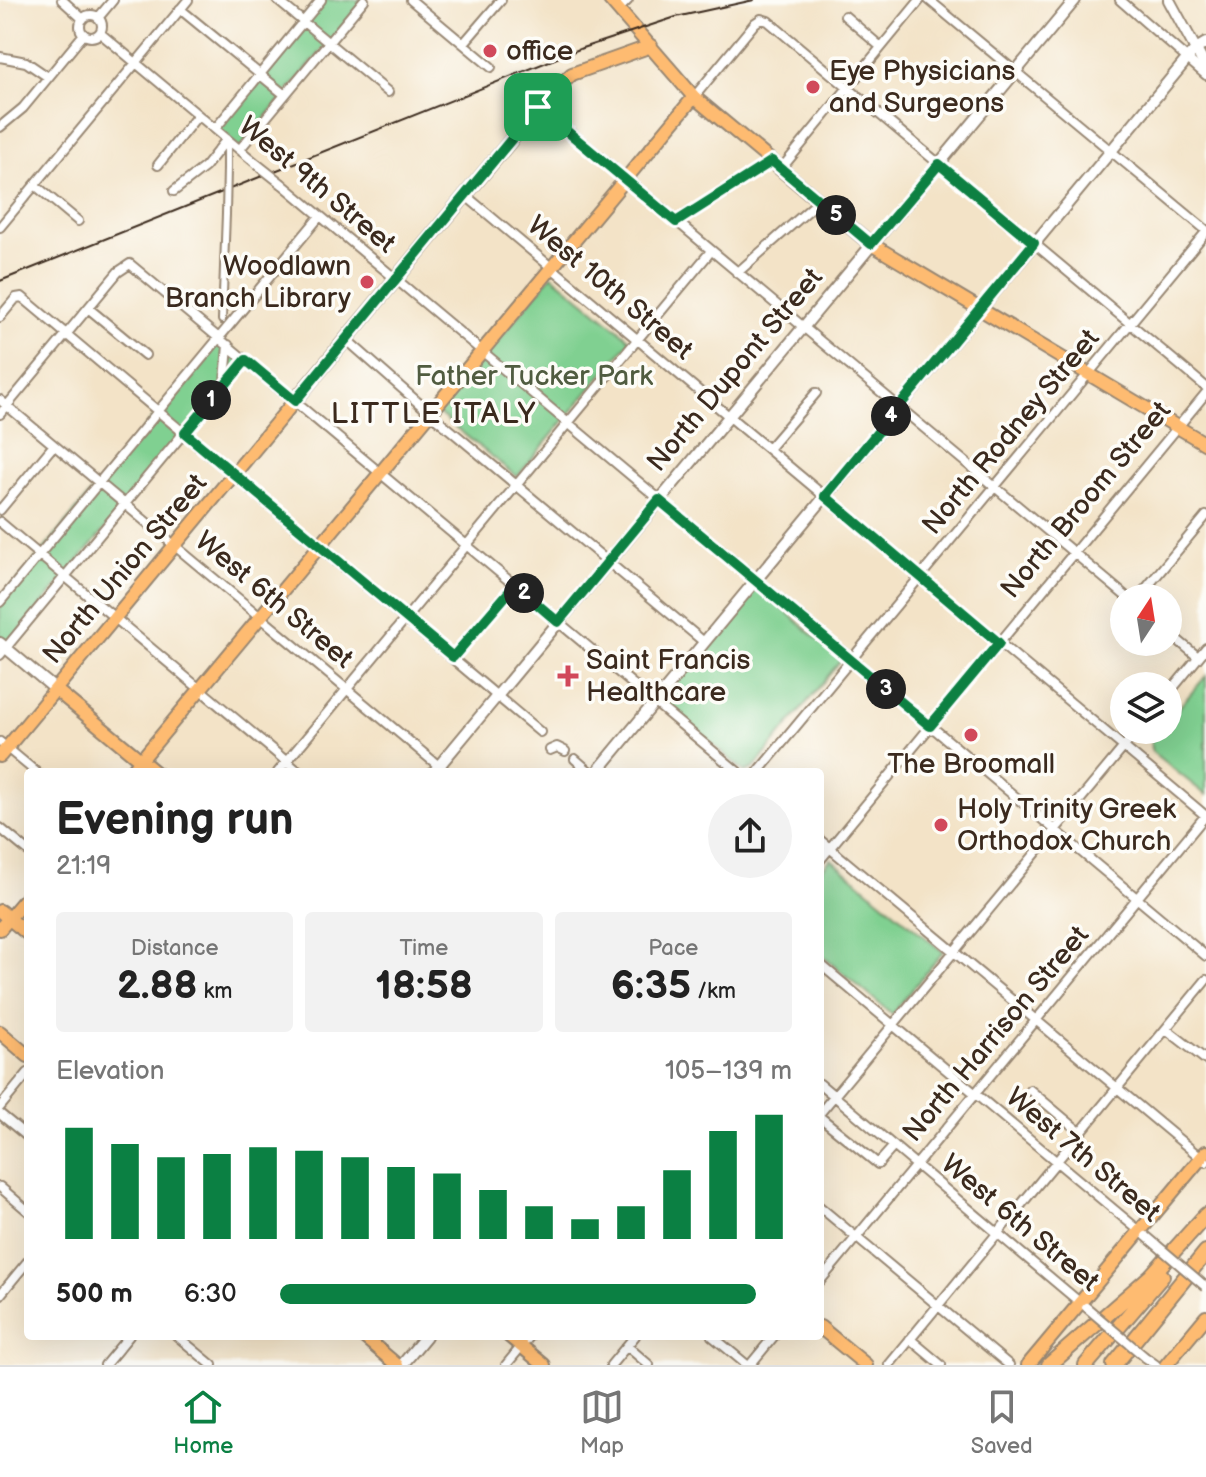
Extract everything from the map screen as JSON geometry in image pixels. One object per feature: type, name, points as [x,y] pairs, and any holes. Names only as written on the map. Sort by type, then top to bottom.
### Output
[{"type":"highway","points":[[1049,1365],[1151,1276],[1206,1215]]},
{"type":"highway","points":[[1086,1365],[1206,1224]]},
{"type":"highway","points":[[1114,1365],[1206,1252]]},
{"type":"highway","points":[[1114,1365],[1206,1266]]},
{"type":"main road","points":[[619,3],[694,97],[871,244],[1206,444]]},
{"type":"main road","name":"North Union Street","points":[[2,748],[56,690],[538,107],[572,74],[651,46]]},
{"type":"main road","points":[[134,768],[694,97]]},
{"type":"main road","points":[[56,690],[150,768]]},
{"type":"main road","points":[[0,929],[5,914],[24,899]]},
{"type":"main road","points":[[5,914],[24,931]]},
{"type":"main road","points":[[0,1032],[24,1053]]},
{"type":"main road","points":[[1028,1365],[1084,1305],[1204,1157]]},
{"type":"main road","points":[[1166,1365],[1206,1317]]},
{"type":"main road","points":[[824,1330],[866,1365]]},
{"type":"main road","points":[[371,1340],[400,1365]]},
{"type":"main road","points":[[526,1341],[544,1365]]},
{"type":"street","points":[[62,0],[83,19]]},
{"type":"street","points":[[98,18],[113,0]]},
{"type":"street","points":[[0,227],[188,0]]},
{"type":"street","points":[[277,0],[388,92]]},
{"type":"street","points":[[215,129],[321,0]]},
{"type":"street","points":[[240,149],[364,0]]},
{"type":"street","points":[[411,0],[491,67]]},
{"type":"street","points":[[464,43],[501,0]]},
{"type":"street","points":[[676,222],[776,165],[848,88],[920,0]]},
{"type":"street","points":[[929,0],[1206,231]]},
{"type":"street","name":"North Dupont Street","points":[[441,768],[558,622],[1075,0]]},
{"type":"street","points":[[1120,0],[1196,50],[1206,75]]},
{"type":"street","points":[[1169,0],[1206,68]]},
{"type":"street","points":[[180,9],[285,95]]},
{"type":"street","points":[[90,15],[98,18],[102,25],[100,33],[92,37],[84,34],[80,27],[83,19],[90,15]]},
{"type":"street","points":[[845,16],[881,47]]},
{"type":"street","points":[[694,97],[755,23],[761,19],[768,21],[1206,390]]},
{"type":"street","name":"West 9th Street","points":[[100,33],[1206,956]]},
{"type":"street","points":[[0,127],[23,108],[84,34]]},
{"type":"street","points":[[600,768],[1196,50]]},
{"type":"street","points":[[0,57],[26,62],[48,77]]},
{"type":"street","points":[[517,88],[1111,584]]},
{"type":"street","points":[[158,165],[198,115]]},
{"type":"street","points":[[222,320],[227,139]]},
{"type":"street","points":[[174,191],[205,167],[227,139]]},
{"type":"street","points":[[35,185],[78,221]]},
{"type":"street","name":"West 10th Street","points":[[465,195],[1206,816]]},
{"type":"street","points":[[737,273],[819,201]]},
{"type":"street","points":[[0,602],[320,216]]},
{"type":"street","name":"North Rodney Street","points":[[761,768],[1206,231]]},
{"type":"street","points":[[282,768],[711,251]]},
{"type":"street","points":[[0,414],[4,403],[118,272],[130,264],[733,768]]},
{"type":"street","points":[[0,317],[20,297],[540,732]]},
{"type":"street","points":[[88,308],[145,355]]},
{"type":"street","points":[[347,340],[704,642]]},
{"type":"street","points":[[225,383],[228,345]]},
{"type":"street","points":[[56,690],[2,649],[246,360]]},
{"type":"street","name":"North Broom Street","points":[[824,855],[1206,390]]},
{"type":"street","points":[[768,449],[816,393]]},
{"type":"street","name":"West 6th Street","points":[[4,403],[347,689],[437,768]]},
{"type":"street","points":[[0,510],[54,445]]},
{"type":"street","points":[[1150,584],[1206,516]]},
{"type":"street","points":[[0,522],[294,768]]},
{"type":"street","points":[[453,657],[515,585]]},
{"type":"street","points":[[1182,644],[1198,657]]},
{"type":"street","points":[[1182,677],[1206,648]]},
{"type":"street","points":[[824,1110],[1126,744]]},
{"type":"street","points":[[550,750],[557,747],[565,751]]},
{"type":"street","points":[[2,748],[30,768]]},
{"type":"street","points":[[575,759],[585,768]]},
{"type":"street","name":"North Harrison Street","points":[[824,1276],[1206,816]]},
{"type":"street","points":[[0,828],[24,848]]},
{"type":"street","points":[[824,844],[1204,1157]]},
{"type":"street","name":"West 7th Street","points":[[824,967],[1206,1287]]},
{"type":"street","points":[[889,1365],[1206,980]]},
{"type":"street","points":[[1166,1029],[1206,1060]]},
{"type":"street","points":[[0,1107],[24,1078]]},
{"type":"street","name":"West 6th Street","points":[[824,1087],[1156,1365]]},
{"type":"street","points":[[1030,1090],[1080,1132]]},
{"type":"street","points":[[0,1114],[24,1134]]},
{"type":"street","points":[[824,1118],[878,1164],[894,1146]]},
{"type":"street","points":[[0,1187],[24,1208]]},
{"type":"street","points":[[824,1210],[1009,1365]]},
{"type":"street","points":[[1,1291],[24,1265]]},
{"type":"street","points":[[910,1339],[941,1365]]},
{"type":"street","points":[[105,1365],[126,1340]]},
{"type":"street","points":[[182,1340],[212,1365]]},
{"type":"street","points":[[400,1365],[422,1340]]},
{"type":"street","points":[[611,1365],[632,1340]]},
{"type":"street","points":[[717,1340],[749,1365],[771,1340]]},
{"type":"street","points":[[506,1365],[526,1341]]},
{"type":"street","points":[[627,1346],[649,1365]]},
{"type":"green space","points":[[321,0],[364,0],[240,149],[215,129]]},
{"type":"green space","name":"Father Tucker Park","points":[[552,275],[631,340],[517,477],[438,413]]},
{"type":"green space","points":[[219,338],[246,360],[0,655],[0,602]]},
{"type":"green space","points":[[754,588],[763,591],[841,660],[754,768],[740,768],[662,700]]},
{"type":"green space","points":[[1206,676],[1206,795],[1152,752],[1151,744],[1182,744],[1182,704]]},
{"type":"green space","points":[[831,859],[943,952],[892,1014],[824,957],[824,867]]},
{"type":"railway","points":[[0,281],[582,48],[676,17],[754,0]]},
{"type":"place","name":"office","points":[[490,51]]},
{"type":"place","name":"Eye Physicians and Surgeons","points":[[813,87]]},
{"type":"place","name":"Woodlawn Branch Library","points":[[367,282]]},
{"type":"place","name":"Saint Francis Healthcare","points":[[568,676]]},
{"type":"place","name":"The Broomall","points":[[971,735]]},
{"type":"place","name":"Holy Trinity Greek Orthodox Church","points":[[941,825]]},
{"type":"district","name":"LITTLE ITALY","points":[[434,414]]},
{"type":"route","points":[[538,107],[676,222],[772,161],[871,244],[939,164],[1034,243],[825,496],[999,643],[930,726],[659,500],[558,622],[515,585],[453,657],[185,433],[246,360],[295,401],[538,107]]}]
